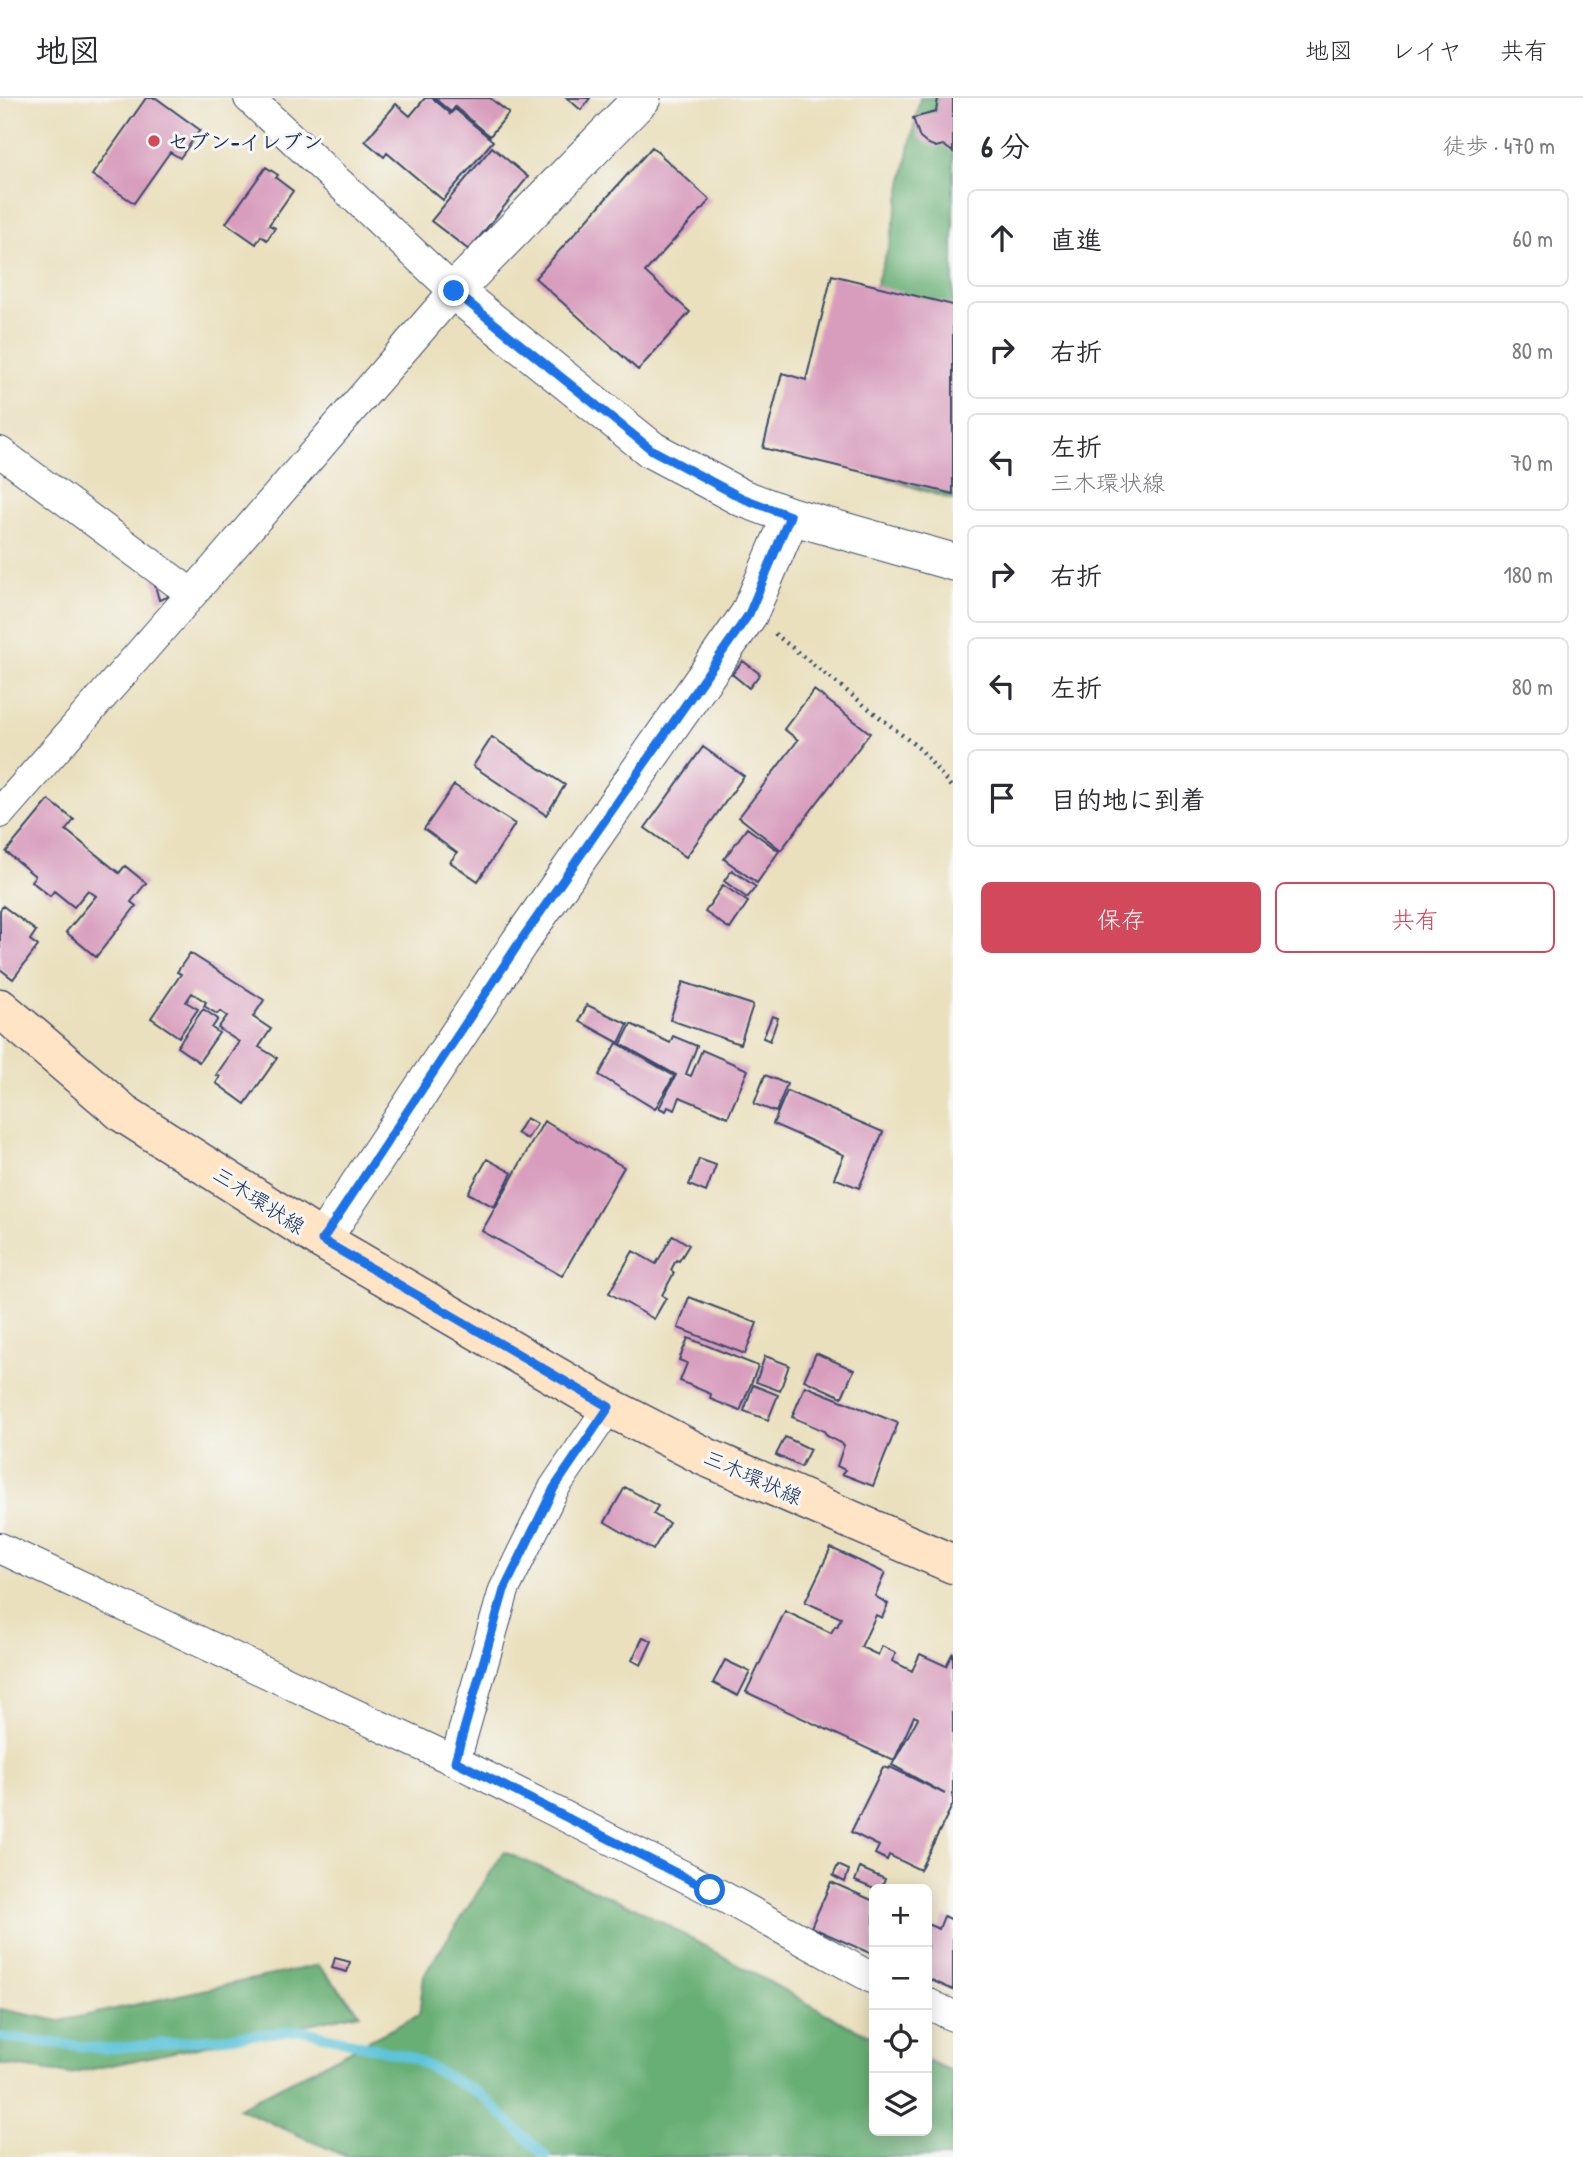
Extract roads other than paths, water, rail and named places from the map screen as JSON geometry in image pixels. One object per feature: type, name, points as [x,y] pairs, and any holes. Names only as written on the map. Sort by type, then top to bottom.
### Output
[{"type":"main road","name":"三木環状線","points":[[0,1008],[123,1113],[322,1240],[609,1407],[706,1457],[953,1564]]},
{"type":"street","points":[[249,98],[454,291],[652,450],[742,498],[790,516],[953,562]]},
{"type":"street","points":[[0,813],[454,291],[642,98]]},
{"type":"street","points":[[0,452],[192,594]]},
{"type":"street","points":[[322,1240],[527,932],[749,614],[790,516]]},
{"type":"street","points":[[455,1761],[504,1590],[554,1488],[609,1407]]},
{"type":"street","points":[[0,1548],[455,1761],[710,1890],[869,1976]]},
{"type":"street","points":[[932,2006],[953,2016]]},
{"type":"waterway","points":[[0,2037],[105,2049],[302,2030],[413,2058],[480,2094],[546,2157]]},
{"type":"place","name":"セブン-イレブン","points":[[154,141]]}]
